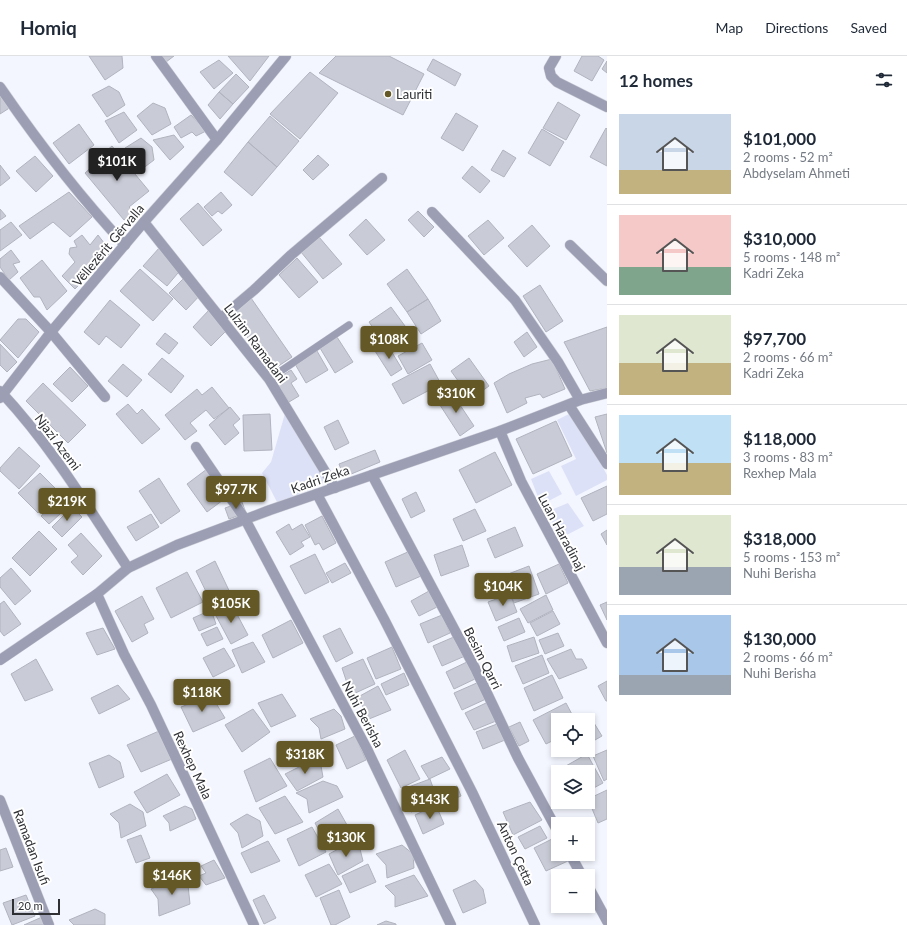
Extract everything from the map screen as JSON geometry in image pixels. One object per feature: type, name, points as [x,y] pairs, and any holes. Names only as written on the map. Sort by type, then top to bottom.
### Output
[{"type":"street","points":[[156,56],[217,140]]},
{"type":"street","name":"Vëllezërit Gërvalla","points":[[1,395],[50,332],[144,222],[217,140],[286,56]]},
{"type":"street","points":[[556,56],[550,68],[551,76],[557,82],[607,107]]},
{"type":"street","points":[[0,87],[34,136],[99,218],[125,245]]},
{"type":"street","points":[[221,318],[382,178]]},
{"type":"street","points":[[432,212],[515,300],[558,362],[580,400]]},
{"type":"street","name":"Lulzim Ramadani","points":[[144,222],[269,379],[335,488]]},
{"type":"street","points":[[570,245],[607,281]]},
{"type":"street","points":[[0,277],[50,332],[105,397]]},
{"type":"street","name":"Kadri Zeka","points":[[0,660],[97,594],[128,568],[177,545],[245,519],[500,431],[580,400],[607,393]]},
{"type":"street","name":"Njazi Azemi","points":[[1,395],[38,435],[66,474],[128,568]]},
{"type":"street","points":[[569,405],[607,464]]},
{"type":"street","name":"Luan Haradinaj","points":[[500,431],[521,481],[607,643]]},
{"type":"street","name":"Nuhi Berisha","points":[[196,447],[245,519],[366,749],[451,925]]},
{"type":"street","name":"Besim Qarri","points":[[372,475],[476,670],[518,758],[551,819]]},
{"type":"street","name":"Anton Çetta","points":[[318,494],[384,619],[472,792],[535,925]]},
{"type":"street","name":"Rexhep Mala","points":[[97,594],[124,654],[151,705],[254,925]]},
{"type":"street","name":"Ramadan Isufi","points":[[0,800],[48,925]]},
{"type":"street","points":[[595,899],[607,921]]},
{"type":"lane","points":[[269,379],[349,325]]},
{"type":"shaded area","points":[[286,410],[326,482],[278,504],[262,473],[271,462]]},
{"type":"shaded area","points":[[573,412],[607,475],[607,480],[576,496],[561,466],[576,459],[557,420]]},
{"type":"shaded area","points":[[549,471],[562,494],[541,505],[531,479]]},
{"type":"shaded area","points":[[568,503],[584,526],[561,538],[546,512]]},
{"type":"building","points":[[89,56],[122,56],[123,68],[105,80]]},
{"type":"building","points":[[162,56],[174,56],[166,62]]},
{"type":"building","points":[[228,56],[269,56],[250,81]]},
{"type":"building","name":"Lauriti","points":[[336,56],[389,56],[424,74],[403,115],[319,73]]},
{"type":"building","points":[[582,56],[598,56],[604,60],[592,81],[574,71]]},
{"type":"building","points":[[433,59],[461,74],[455,86],[427,70]]},
{"type":"building","points":[[219,60],[233,73],[214,89],[200,72]]},
{"type":"building","points":[[607,61],[607,73],[602,69]]},
{"type":"building","points":[[310,72],[338,93],[300,139],[270,114]]},
{"type":"building","points":[[236,74],[249,87],[233,104],[219,92]]},
{"type":"building","points":[[109,86],[119,92],[125,105],[107,117],[92,95]]},
{"type":"building","points":[[0,92],[11,107],[0,114]]},
{"type":"building","points":[[219,92],[233,104],[220,119],[208,105]]},
{"type":"building","points":[[558,102],[580,115],[566,140],[543,128]]},
{"type":"building","points":[[153,103],[165,108],[171,124],[152,135],[137,116]]},
{"type":"building","points":[[124,112],[137,130],[119,143],[105,121]]},
{"type":"building","points":[[456,113],[478,126],[463,151],[441,138]]},
{"type":"building","points":[[191,115],[206,131],[196,136],[192,132],[181,138],[174,127]]},
{"type":"building","points":[[270,116],[299,141],[277,167],[248,142]]},
{"type":"building","points":[[79,124],[94,145],[69,164],[53,143]]},
{"type":"building","points":[[606,128],[607,129],[607,166],[590,157]]},
{"type":"building","points":[[542,129],[564,142],[550,166],[528,153]]},
{"type":"building","points":[[174,135],[184,147],[170,160],[153,140]]},
{"type":"building","points":[[141,138],[152,147],[154,160],[138,172],[125,148]]},
{"type":"building","points":[[248,142],[277,167],[252,196],[224,172]]},
{"type":"building","points":[[112,146],[149,191],[129,207],[134,212],[124,220],[85,173],[95,164],[93,162]]},
{"type":"building","points":[[503,150],[516,158],[504,177],[491,170]]},
{"type":"building","points":[[318,155],[329,165],[313,180],[303,170]]},
{"type":"building","points":[[35,156],[53,176],[36,192],[16,171]]},
{"type":"building","points":[[0,165],[10,178],[0,186]]},
{"type":"building","points":[[472,166],[490,181],[480,193],[462,178]]},
{"type":"building","points":[[69,192],[92,217],[70,237],[53,222],[30,239],[19,226]]},
{"type":"building","points":[[221,192],[232,205],[222,214],[218,211],[212,216],[204,207]]},
{"type":"building","points":[[198,203],[222,230],[203,246],[180,219]]},
{"type":"building","points":[[0,209],[6,216],[0,220]]},
{"type":"building","points":[[418,211],[434,227],[424,237],[408,220]]},
{"type":"building","points":[[366,219],[385,240],[367,255],[349,235]]},
{"type":"building","points":[[488,220],[504,238],[484,255],[468,236]]},
{"type":"building","points":[[11,222],[22,235],[0,251],[0,230]]},
{"type":"building","points":[[532,225],[550,246],[527,267],[508,246]]},
{"type":"building","points":[[82,235],[90,245],[98,235],[111,252],[75,289],[62,276],[75,262],[69,254],[70,248],[77,247],[74,241]]},
{"type":"building","points":[[319,237],[342,264],[323,279],[301,252]]},
{"type":"building","points":[[160,247],[183,267],[167,286],[143,266]]},
{"type":"building","points":[[11,250],[20,262],[13,264],[18,272],[9,280],[0,267],[0,259]]},
{"type":"building","points":[[297,258],[318,282],[299,298],[279,275]]},
{"type":"building","points":[[42,260],[67,291],[47,310],[40,297],[34,297],[20,278]]},
{"type":"building","points":[[140,269],[173,299],[153,321],[120,291]]},
{"type":"building","points":[[407,269],[428,299],[407,312],[387,284]]},
{"type":"building","points":[[187,275],[204,291],[186,310],[169,293]]},
{"type":"building","points":[[540,285],[563,321],[546,332],[523,296]]},
{"type":"building","points":[[251,298],[292,357],[271,371],[230,312]]},
{"type":"building","points":[[428,299],[441,321],[421,334],[407,312]]},
{"type":"building","points":[[110,300],[140,325],[121,348],[106,336],[99,345],[84,332]]},
{"type":"building","points":[[391,307],[405,326],[391,336],[386,330],[378,335],[369,322]]},
{"type":"building","points":[[210,309],[229,328],[211,346],[193,327]]},
{"type":"building","points":[[18,319],[26,319],[39,332],[18,358],[0,340]]},
{"type":"building","points":[[607,327],[607,388],[590,391],[564,342]]},
{"type":"building","points":[[527,332],[537,347],[524,357],[514,342]]},
{"type":"building","points":[[165,333],[178,343],[169,354],[156,344]]},
{"type":"building","points":[[337,337],[353,362],[335,373],[320,348]]},
{"type":"building","points":[[422,343],[432,360],[408,374],[398,356]]},
{"type":"building","points":[[0,344],[17,362],[7,372],[0,365]]},
{"type":"building","points":[[387,344],[402,369],[391,376],[375,351]]},
{"type":"building","points":[[317,351],[328,370],[306,383],[295,364]]},
{"type":"building","points":[[162,358],[184,376],[171,393],[148,374]]},
{"type":"building","points":[[469,358],[489,386],[471,399],[451,371]]},
{"type":"building","points":[[552,359],[565,389],[543,398],[540,394],[525,398],[527,403],[507,413],[494,383],[509,374],[532,364]]},
{"type":"building","points":[[123,364],[142,380],[127,397],[108,381]]},
{"type":"building","points":[[430,364],[441,384],[403,404],[392,384]]},
{"type":"building","points":[[70,367],[88,386],[72,402],[53,384]]},
{"type":"building","points":[[291,370],[297,379],[291,383],[299,396],[289,402],[275,380]]},
{"type":"building","points":[[43,383],[86,425],[68,443],[26,401]]},
{"type":"building","points":[[212,387],[229,408],[214,419],[206,410],[190,423],[197,431],[185,440],[165,415],[197,389],[202,395]]},
{"type":"building","points":[[452,393],[474,426],[460,436],[438,402]]},
{"type":"building","points":[[128,404],[137,414],[142,409],[160,429],[142,444],[116,414]]},
{"type":"building","points":[[230,407],[240,419],[233,425],[239,433],[225,445],[209,425]]},
{"type":"building","points":[[270,414],[272,450],[244,451],[243,415]]},
{"type":"building","points":[[607,414],[607,453],[595,417]]},
{"type":"building","points":[[338,420],[349,443],[335,450],[324,427]]},
{"type":"building","points":[[556,421],[572,456],[533,474],[516,439]]},
{"type":"building","points":[[19,447],[40,466],[19,489],[0,471],[0,468]]},
{"type":"building","points":[[375,450],[380,462],[344,477],[339,464]]},
{"type":"building","points":[[495,452],[512,485],[476,503],[459,470]]},
{"type":"building","points":[[207,469],[227,497],[207,512],[187,484]]},
{"type":"building","points":[[40,473],[59,492],[38,513],[18,493]]},
{"type":"building","points":[[159,478],[180,511],[161,524],[139,491]]},
{"type":"building","points":[[607,486],[607,514],[593,521],[581,498]]},
{"type":"building","points":[[416,492],[425,511],[411,518],[402,499]]},
{"type":"building","points":[[62,497],[70,505],[49,524],[41,516]]},
{"type":"building","points":[[242,502],[246,513],[229,519],[225,508]]},
{"type":"building","points":[[72,507],[82,517],[62,537],[52,527]]},
{"type":"building","points":[[475,509],[486,531],[463,541],[453,519]]},
{"type":"building","points":[[151,514],[159,527],[136,541],[127,527]]},
{"type":"building","points":[[322,516],[336,543],[323,550],[319,543],[315,545],[305,525]]},
{"type":"building","points":[[289,524],[292,530],[302,524],[310,537],[301,542],[304,546],[290,555],[276,532]]},
{"type":"building","points":[[515,527],[523,546],[495,558],[487,539]]},
{"type":"building","points":[[607,530],[607,545],[601,534]]},
{"type":"building","points":[[39,531],[57,549],[30,576],[12,558]]},
{"type":"building","points":[[81,533],[102,556],[83,575],[71,562],[78,556],[68,545]]},
{"type":"building","points":[[462,545],[469,566],[441,576],[434,555]]},
{"type":"building","points":[[410,551],[421,576],[396,587],[385,562]]},
{"type":"building","points":[[315,554],[329,582],[305,594],[290,566]]},
{"type":"building","points":[[215,561],[234,601],[215,610],[196,571]]},
{"type":"building","points":[[345,563],[351,573],[332,583],[326,573]]},
{"type":"building","points":[[559,564],[568,583],[546,594],[537,574]]},
{"type":"building","points":[[529,566],[539,594],[514,603],[503,576]]},
{"type":"building","points":[[11,568],[31,591],[15,605],[0,587],[0,578]]},
{"type":"building","points":[[187,572],[203,602],[171,618],[156,588]]},
{"type":"building","points":[[429,591],[437,607],[419,616],[411,601]]},
{"type":"building","points":[[510,594],[517,612],[496,621],[488,602]]},
{"type":"building","points":[[546,595],[553,610],[528,623],[520,609]]},
{"type":"building","points":[[142,596],[154,619],[144,624],[148,633],[132,642],[115,611]]},
{"type":"building","points":[[4,601],[21,624],[4,636],[0,631],[0,604]]},
{"type":"building","points":[[607,602],[607,620],[600,605]]},
{"type":"building","points":[[231,603],[248,635],[231,644],[214,612]]},
{"type":"building","points":[[211,610],[216,624],[199,631],[193,618]]},
{"type":"building","points":[[553,611],[560,624],[537,636],[530,623]]},
{"type":"building","points":[[442,615],[450,633],[428,643],[420,624]]},
{"type":"building","points":[[519,618],[525,632],[504,641],[498,627]]},
{"type":"building","points":[[291,620],[303,643],[273,658],[262,635]]},
{"type":"building","points":[[217,627],[223,639],[207,646],[201,634]]},
{"type":"building","points":[[103,628],[115,649],[97,655],[86,633]]},
{"type":"building","points":[[340,628],[353,653],[336,662],[323,636]]},
{"type":"building","points":[[558,633],[564,646],[545,654],[539,640]]},
{"type":"building","points":[[456,636],[465,656],[442,666],[433,646]]},
{"type":"building","points":[[534,637],[539,653],[512,662],[507,646]]},
{"type":"building","points":[[253,642],[265,662],[242,673],[232,650]]},
{"type":"building","points":[[392,647],[401,669],[376,679],[367,658]]},
{"type":"building","points":[[224,648],[235,666],[213,677],[203,658]]},
{"type":"building","points":[[571,649],[576,659],[582,659],[587,668],[559,679],[547,659]]},
{"type":"building","points":[[542,655],[549,673],[523,684],[515,666]]},
{"type":"building","points":[[36,659],[53,690],[25,701],[11,674]]},
{"type":"building","points":[[363,659],[375,684],[351,695],[342,668]]},
{"type":"building","points":[[469,661],[477,678],[454,689],[446,672]]},
{"type":"building","points":[[404,673],[409,685],[386,695],[381,684]]},
{"type":"building","points":[[552,675],[563,698],[534,711],[524,688]]},
{"type":"building","points":[[607,681],[607,701],[606,701],[598,686]]},
{"type":"building","points":[[479,682],[486,699],[462,710],[454,693]]},
{"type":"building","points":[[118,685],[130,699],[99,714],[91,698]]},
{"type":"building","points":[[378,686],[391,710],[369,719],[358,697]]},
{"type":"building","points":[[282,694],[296,716],[271,727],[258,703]]},
{"type":"building","points":[[211,695],[225,718],[193,732],[181,707]]},
{"type":"building","points":[[486,703],[496,721],[474,730],[465,713]]},
{"type":"building","points":[[566,703],[571,713],[551,713],[551,742],[546,744],[533,720]]},
{"type":"building","points":[[253,709],[270,732],[242,752],[225,725]]},
{"type":"building","points":[[334,709],[341,716],[345,729],[321,739],[319,728],[310,719]]},
{"type":"building","points":[[520,722],[529,741],[519,746],[509,727]]},
{"type":"building","points":[[497,724],[505,740],[483,749],[476,732]]},
{"type":"building","points":[[595,725],[602,736],[595,740]]},
{"type":"building","points":[[159,731],[172,759],[141,772],[127,745]]},
{"type":"building","points":[[355,736],[366,760],[347,769],[336,745]]},
{"type":"building","points":[[405,750],[420,779],[401,788],[387,760]]},
{"type":"building","points":[[607,750],[607,779],[604,781],[593,757]]},
{"type":"building","points":[[109,755],[120,762],[124,777],[99,788],[89,763]]},
{"type":"building","points":[[442,757],[450,769],[429,779],[421,766]]},
{"type":"building","points":[[582,757],[589,757],[593,765],[568,765]]},
{"type":"building","points":[[270,758],[287,786],[256,802],[244,771]]},
{"type":"building","points":[[311,761],[321,766],[323,777],[297,791],[285,774]]},
{"type":"building","points":[[595,768],[603,783],[595,787]]},
{"type":"building","points":[[167,774],[180,795],[147,813],[134,792]]},
{"type":"building","points":[[430,779],[438,802],[411,812],[403,789]]},
{"type":"building","points":[[323,781],[337,786],[343,797],[309,813],[307,799],[296,793]]},
{"type":"building","points":[[457,786],[461,796],[442,804],[438,793]]},
{"type":"building","points":[[607,790],[607,819],[598,823],[592,809],[595,809],[595,796]]},
{"type":"building","points":[[285,796],[303,822],[275,834],[259,808]]},
{"type":"building","points":[[530,802],[542,820],[513,835],[503,812]]},
{"type":"building","points":[[130,804],[143,812],[146,826],[121,838],[119,823],[110,814]]},
{"type":"building","points":[[436,805],[444,824],[423,834],[415,815]]},
{"type":"building","points":[[185,806],[192,809],[196,819],[170,831],[169,823],[163,816]]},
{"type":"building","points":[[338,809],[351,832],[327,846],[315,823]]},
{"type":"building","points":[[247,814],[260,821],[263,836],[242,848],[238,833],[230,824]]},
{"type":"building","points":[[540,826],[547,838],[525,849],[518,837]]},
{"type":"building","points":[[312,827],[326,852],[299,866],[287,839]]},
{"type":"building","points":[[141,835],[150,858],[136,863],[127,840]]},
{"type":"building","points":[[551,840],[551,861],[568,861],[546,871],[534,848]]},
{"type":"building","points":[[268,841],[280,861],[251,873],[241,853]]},
{"type":"building","points":[[351,842],[360,849],[363,861],[338,875],[329,854]]},
{"type":"building","points":[[402,845],[413,854],[414,868],[387,878],[386,865],[376,854]]},
{"type":"building","points":[[6,848],[13,867],[0,871],[0,850]]},
{"type":"building","points":[[214,860],[225,878],[206,885],[199,876],[206,873],[201,866]]},
{"type":"building","points":[[329,864],[342,884],[316,897],[305,875]]},
{"type":"building","points":[[368,864],[376,882],[350,893],[342,876]]},
{"type":"building","points":[[414,875],[428,896],[395,907],[395,896],[385,886]]},
{"type":"building","points":[[175,879],[188,885],[190,904],[159,916],[158,899],[151,889]]},
{"type":"building","points":[[475,880],[483,889],[486,903],[463,913],[453,890]]},
{"type":"building","points":[[339,890],[350,917],[335,925],[331,925],[320,898]]},
{"type":"building","points":[[26,895],[35,916],[12,925],[3,903]]},
{"type":"building","points":[[264,895],[276,918],[264,924],[253,900]]},
{"type":"building","points":[[95,909],[105,914],[105,925],[74,925],[69,920]]},
{"type":"building","points":[[42,917],[45,925],[24,925]]},
{"type":"building","points":[[386,921],[396,924],[396,925],[377,925]]},
{"type":"place","name":"Lauriti","points":[[388,94]]}]
